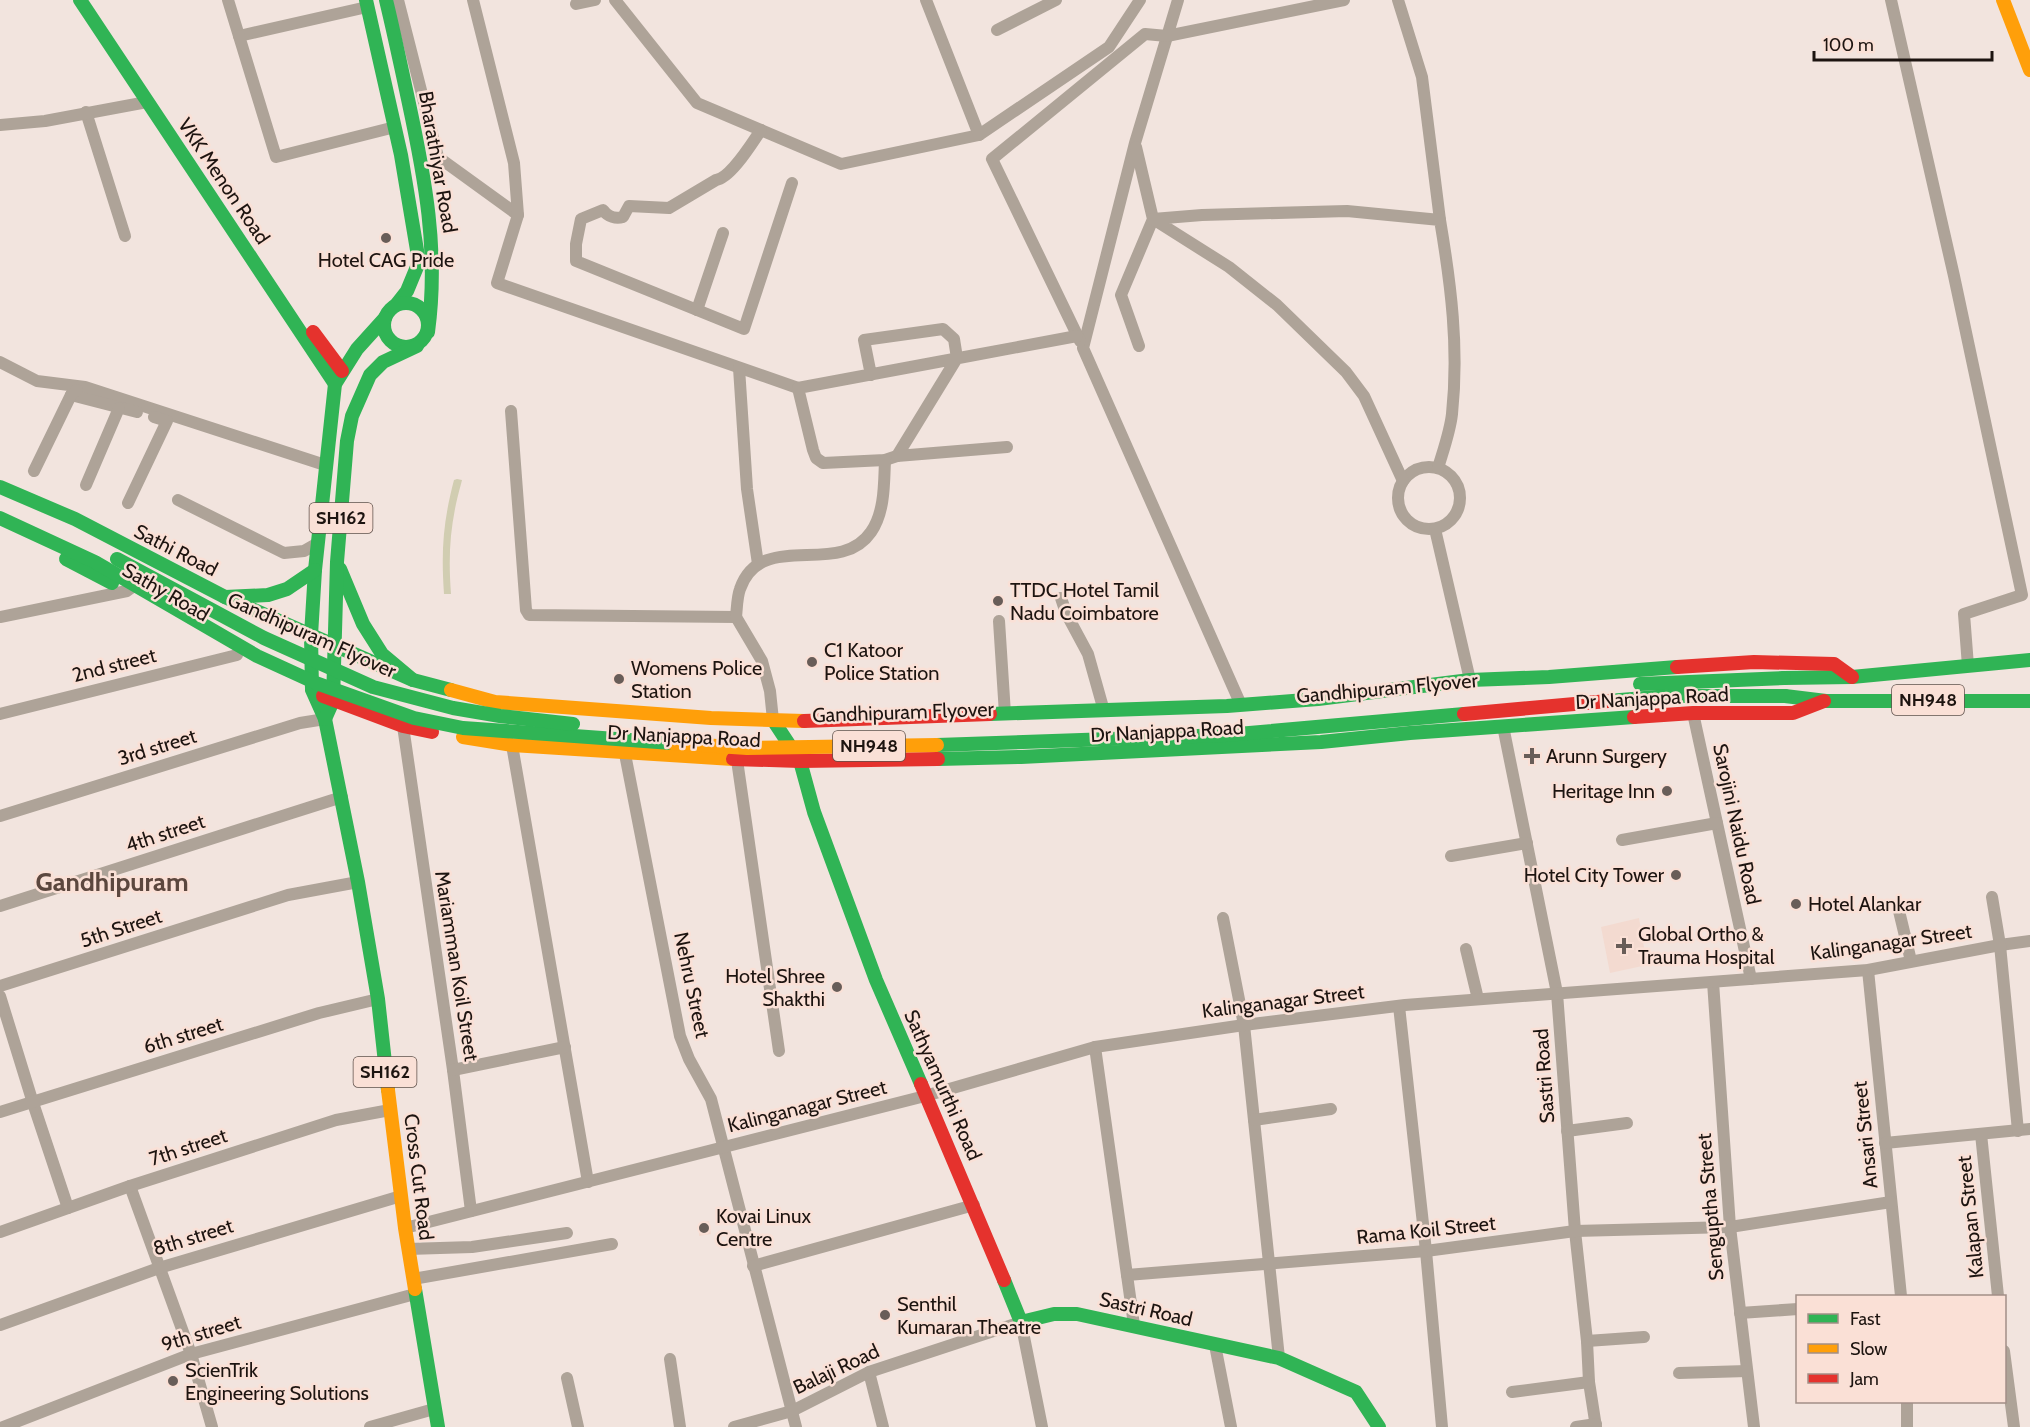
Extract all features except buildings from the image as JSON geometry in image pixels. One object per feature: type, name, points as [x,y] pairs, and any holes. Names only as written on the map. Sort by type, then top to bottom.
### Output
[{"type":"main road","name":"VKK Menon Road","points":[[80,0],[335,384]]},
{"type":"main road","name":"VKK Menon Road","points":[[90,0],[314,334],[342,371]]},
{"type":"main road","name":"Bharathiyar Road","points":[[386,0],[421,153],[435,255],[433,305],[428,332],[417,346]]},
{"type":"main road","points":[[2003,0],[2030,70]]},
{"type":"main road","name":"Bharathiyar Road","points":[[367,3],[395,127],[419,262],[407,291],[384,318]]},
{"type":"main road","points":[[396,305],[413,304],[421,308],[429,323],[428,332]]},
{"type":"main road","name":"SH162","points":[[325,719],[312,690],[311,636],[315,570],[335,384],[362,341],[384,318]]},
{"type":"main road","points":[[384,318],[386,336],[392,343],[408,348],[417,346]]},
{"type":"main road","name":"SH162","points":[[325,719],[333,701],[337,562],[347,441],[352,416],[370,375],[383,362],[417,346]]},
{"type":"main road","name":"Sathi Road","points":[[0,487],[75,519],[225,597],[335,646]]},
{"type":"main road","points":[[0,504],[28,516]]},
{"type":"main road","name":"Gandhipuram Flyover","points":[[0,518],[95,562],[257,656],[316,683],[414,718],[463,728],[747,748],[805,748],[1226,735],[1669,696],[1785,696],[1826,701]]},
{"type":"main road","name":"Sathy Road","points":[[0,529],[59,555],[127,591],[237,655],[312,690]]},
{"type":"main road","name":"Gandhipuram Flyover","points":[[90,544],[276,645],[381,689],[465,711],[530,720],[748,736],[931,731]]},
{"type":"main road","points":[[337,562],[363,624],[382,654],[413,680]]},
{"type":"main road","points":[[225,597],[268,595],[287,589],[315,570]]},
{"type":"main road","name":"Dr Nanjappa Road","points":[[335,646],[413,680],[495,702],[671,716],[773,720],[1241,705],[1318,699],[1470,680],[1549,677],[1754,662],[1833,664],[1852,677]]},
{"type":"main road","name":"NH948","points":[[1626,686],[1671,681],[1852,677],[2030,660]]},
{"type":"main road","name":"Dr Nanjappa Road","points":[[312,690],[333,701],[403,726],[512,745],[625,754],[800,761],[1009,758],[1321,742],[1410,733],[1693,713],[1793,713],[1826,701],[2030,701]]},
{"type":"main road","name":"Gandhipuram Flyover","points":[[1246,719],[1434,703]]},
{"type":"main road","name":"Cross Cut Road","points":[[325,719],[342,797],[378,999],[405,1228],[438,1427]]},
{"type":"main road","name":"Sathyamurthi Road","points":[[773,720],[800,761],[814,812],[862,943],[925,1096],[974,1205],[1021,1322]]},
{"type":"main road","name":"Gandhipuram Flyover","points":[[952,731],[1203,722]]},
{"type":"main road","name":"Sastri Road","points":[[1021,1322],[1054,1314],[1077,1314],[1279,1358],[1356,1392],[1379,1427]]},
{"type":"street","points":[[228,0],[276,157],[395,127]]},
{"type":"street","points":[[398,0],[438,157],[518,215]]},
{"type":"street","points":[[472,0],[514,163],[518,215],[497,283],[798,388],[1077,336]]},
{"type":"street","points":[[576,4],[595,0]]},
{"type":"street","points":[[615,0],[697,103],[841,164],[980,135],[1109,47],[1140,0]]},
{"type":"street","points":[[926,0],[980,135]]},
{"type":"street","points":[[997,30],[1056,0]]},
{"type":"street","points":[[1083,348],[1135,142],[1178,0]]},
{"type":"street","points":[[1241,705],[1083,348],[992,159],[1145,34],[1167,36],[1344,0]]},
{"type":"street","points":[[1398,0],[1422,77],[1440,220],[1452,292],[1456,354],[1452,417],[1438,468]]},
{"type":"street","points":[[1891,0],[1954,276],[2022,595],[1964,614],[1968,666]]},
{"type":"street","points":[[239,36],[367,3]]},
{"type":"street","points":[[0,125],[45,121],[147,102]]},
{"type":"street","points":[[86,112],[124,236]]},
{"type":"street","points":[[761,130],[741,159],[721,178],[669,208],[629,206],[623,217],[617,218],[606,214],[603,210],[581,219],[576,244],[576,261],[744,329],[792,183]]},
{"type":"street","points":[[1135,142],[1153,219],[1120,295],[1139,346]]},
{"type":"street","points":[[1153,219],[1202,215],[1347,211],[1440,220]]},
{"type":"street","points":[[1153,219],[1229,267],[1269,299],[1346,372],[1364,396],[1402,481]]},
{"type":"street","points":[[697,310],[723,233]]},
{"type":"street","points":[[773,720],[770,691],[762,661],[736,617],[739,590],[748,573],[758,564],[779,556],[822,556],[848,550],[863,541],[872,531],[884,494],[891,458],[957,358],[954,339],[943,329],[864,340],[872,375]]},
{"type":"street","points":[[0,362],[37,381],[326,465]]},
{"type":"street","points":[[739,368],[747,489],[758,564]]},
{"type":"street","points":[[798,388],[816,458],[824,463],[1007,447]]},
{"type":"street","points":[[75,391],[119,408],[167,421],[128,503]]},
{"type":"street","points":[[34,471],[75,391]]},
{"type":"street","points":[[86,485],[119,408]]},
{"type":"street","points":[[511,411],[526,610],[530,615],[736,617]]},
{"type":"street","points":[[1429,467],[1438,468],[1447,473],[1459,490],[1460,500],[1452,519],[1435,529],[1424,529],[1406,520],[1400,511],[1398,501],[1398,491],[1402,481],[1409,474],[1429,467]]},
{"type":"street","points":[[178,500],[284,553],[304,551],[318,543]]},
{"type":"street","points":[[1435,529],[1470,680]]},
{"type":"street","points":[[0,617],[127,591],[163,565]]},
{"type":"street","points":[[1060,598],[1088,654],[1104,711]]},
{"type":"street","points":[[999,621],[1005,714]]},
{"type":"street","name":"2nd street","points":[[0,714],[237,655]]},
{"type":"street","name":"Sarojini Naidu Road","points":[[1693,713],[1751,979]]},
{"type":"street","name":"3rd street","points":[[0,816],[300,723],[325,719]]},
{"type":"street","name":"Mariamman Koil Street","points":[[403,726],[471,1211]]},
{"type":"street","name":"Sastri Road","points":[[1503,726],[1557,993],[1575,1231],[1589,1382],[1596,1425]]},
{"type":"street","points":[[512,745],[588,1182]]},
{"type":"street","name":"Nehru Street","points":[[625,754],[680,1036],[689,1059],[711,1099],[796,1427]]},
{"type":"street","points":[[737,760],[779,1051]]},
{"type":"street","name":"4th street","points":[[0,906],[342,797]]},
{"type":"street","points":[[1622,840],[1717,824]]},
{"type":"street","points":[[1451,856],[1527,843]]},
{"type":"street","name":"5th Street","points":[[0,986],[288,895],[358,882]]},
{"type":"street","points":[[1992,897],[2000,945],[2030,941]]},
{"type":"street","points":[[1899,911],[1911,962]]},
{"type":"street","points":[[1223,918],[1244,1025],[1279,1358]]},
{"type":"street","name":"Kalinganagar Street","points":[[405,1228],[925,1096],[1095,1047],[1244,1025],[1399,1006],[1868,970],[2000,945],[2024,1130]]},
{"type":"street","points":[[1467,949],[1478,999]]},
{"type":"street","name":"Ansari Street","points":[[1868,970],[1901,1295]]},
{"type":"street","name":"Senguptha Street","points":[[1713,982],[1730,1227],[1754,1427]]},
{"type":"street","points":[[0,996],[68,1208]]},
{"type":"street","name":"6th street","points":[[0,1112],[319,1013],[378,999]]},
{"type":"street","points":[[1399,1006],[1426,1251],[1442,1427]]},
{"type":"street","points":[[453,1070],[565,1047]]},
{"type":"street","points":[[1095,1047],[1134,1325]]},
{"type":"street","points":[[1254,1120],[1331,1109]]},
{"type":"street","name":"7th street","points":[[0,1232],[130,1186],[336,1120],[390,1110]]},
{"type":"street","points":[[1568,1131],[1627,1123]]},
{"type":"street","points":[[1885,1143],[2024,1130]]},
{"type":"street","name":"Kalapan Street","points":[[1980,1134],[1998,1295]]},
{"type":"street","points":[[130,1186],[191,1354],[212,1427]]},
{"type":"street","name":"8th street","points":[[0,1324],[159,1268],[401,1196]]},
{"type":"street","name":"Rama Koil Street","points":[[1126,1275],[1426,1251],[1575,1231],[1730,1227],[1891,1202]]},
{"type":"street","points":[[753,1266],[974,1205]]},
{"type":"street","points":[[408,1248],[472,1247],[567,1233]]},
{"type":"street","points":[[413,1279],[612,1244]]},
{"type":"street","name":"9th street","points":[[3,1427],[191,1354],[415,1294]]},
{"type":"street","points":[[1740,1313],[1796,1308]]},
{"type":"street","name":"Balaji Road","points":[[734,1427],[792,1411],[869,1372],[1021,1322]]},
{"type":"street","name":"Sathyamurthi Road","points":[[1021,1322],[1042,1427]]},
{"type":"street","points":[[1587,1341],[1644,1337]]},
{"type":"street","points":[[1215,1345],[1231,1427]]},
{"type":"street","points":[[670,1359],[680,1427]]},
{"type":"street","points":[[2006,1366],[2014,1427]]},
{"type":"street","points":[[1679,1372],[1747,1371]]},
{"type":"street","points":[[869,1372],[883,1427]]},
{"type":"street","points":[[567,1378],[578,1427]]},
{"type":"street","points":[[1512,1392],[1589,1382]]},
{"type":"street","points":[[1907,1403],[1907,1427]]},
{"type":"street","points":[[370,1427],[434,1409]]},
{"type":"street","points":[[1576,1427],[1596,1425]]},
{"type":"shaded area","points":[[454,480],[462,480],[454,512],[451,539],[451,594],[444,594],[445,523]]},
{"type":"shaded area","name":"Global Ortho & Trauma Hospital","points":[[1639,918],[1647,965],[1610,973],[1601,927]]},
{"type":"shaded area","name":"Kovai Linux Centre","points":[[709,1221],[711,1234],[699,1236],[699,1223]]},
{"type":"traffic: fast","points":[[80,0],[335,384]]},
{"type":"traffic: fast","points":[[366,0],[401,155],[419,262],[407,291],[396,305]]},
{"type":"traffic: fast","points":[[386,0],[425,186],[432,273],[428,332]]},
{"type":"traffic: fast","points":[[406,303],[415,304],[422,309],[427,316],[428,325],[427,334],[422,341],[415,346],[406,347],[397,346],[390,341],[385,334],[384,325],[385,316],[390,309],[397,304],[406,303]]},
{"type":"traffic: fast","points":[[385,318],[357,349],[335,384],[315,570],[311,635],[312,690],[325,719],[358,882],[378,999],[388,1090]]},
{"type":"traffic: fast","points":[[325,719],[333,701],[337,562],[347,441],[352,416],[370,375],[383,362],[417,346]]},
{"type":"traffic: fast","points":[[0,487],[75,519],[225,597],[413,680],[451,690]]},
{"type":"traffic: fast","points":[[0,518],[95,562],[257,656],[316,683],[414,718],[463,728],[672,743]]},
{"type":"traffic: fast","points":[[66,559],[112,583]]},
{"type":"traffic: fast","points":[[117,559],[264,638],[373,687],[453,708],[573,724]]},
{"type":"traffic: fast","points":[[340,569],[363,624],[382,654],[413,680]]},
{"type":"traffic: fast","points":[[225,597],[268,595],[287,589],[315,570]]},
{"type":"traffic: fast","points":[[1784,678],[1852,677],[2030,660]]},
{"type":"traffic: fast","points":[[990,714],[1227,706],[1318,699],[1470,680],[1549,677],[1677,667]]},
{"type":"traffic: fast","points":[[1640,684],[1784,678]]},
{"type":"traffic: fast","points":[[1608,701],[1669,696],[1785,696]]},
{"type":"traffic: fast","points":[[1785,696],[1826,701],[2030,701]]},
{"type":"traffic: fast","points":[[937,745],[1226,735],[1464,714]]},
{"type":"traffic: fast","points":[[938,759],[1321,742],[1410,733],[1634,717]]},
{"type":"traffic: fast","points":[[773,720],[800,761],[814,812],[876,980],[921,1084]]},
{"type":"traffic: fast","points":[[1004,1280],[1021,1322],[1054,1314],[1077,1314],[1279,1358],[1356,1392],[1379,1427]]},
{"type":"traffic: fast","points":[[415,1289],[438,1427]]},
{"type":"traffic: slow","points":[[2003,0],[2030,70]]},
{"type":"traffic: slow","points":[[451,690],[495,702],[711,718],[804,721]]},
{"type":"traffic: slow","points":[[463,737],[512,745],[733,759]]},
{"type":"traffic: slow","points":[[672,743],[747,748],[937,745]]},
{"type":"traffic: slow","points":[[388,1090],[415,1289]]},
{"type":"traffic: jam","points":[[313,332],[342,371]]},
{"type":"traffic: jam","points":[[1677,667],[1754,662],[1834,664],[1852,677]]},
{"type":"traffic: jam","points":[[323,696],[403,726],[432,732]]},
{"type":"traffic: jam","points":[[1464,714],[1608,701]]},
{"type":"traffic: jam","points":[[1634,717],[1693,713],[1793,713],[1824,701]]},
{"type":"traffic: jam","points":[[804,721],[990,714]]},
{"type":"traffic: jam","points":[[733,759],[800,761],[938,759]]},
{"type":"traffic: jam","points":[[921,1084],[1004,1280]]},
{"type":"place","name":"Hotel CAG Pride","points":[[386,238]]},
{"type":"place","name":"TTDC Hotel Tamil Nadu Coimbatore","points":[[998,601]]},
{"type":"place","name":"C1 Katoor Police Station","points":[[812,662]]},
{"type":"place","name":"Womens Police Station","points":[[619,679]]},
{"type":"place","name":"Arunn Surgery","points":[[1532,756]]},
{"type":"place","name":"Heritage Inn","points":[[1667,791]]},
{"type":"place","name":"Hotel City Tower","points":[[1676,875]]},
{"type":"place","name":"Hotel Alankar","points":[[1796,904]]},
{"type":"place","name":"Global Ortho & Trauma Hospital","points":[[1624,946]]},
{"type":"place","name":"Hotel Shree Shakthi","points":[[837,987]]},
{"type":"place","name":"Kovai Linux Centre","points":[[704,1228]]},
{"type":"place","name":"Senthil Kumaran Theatre","points":[[885,1315]]},
{"type":"place","name":"ScienTrik Engineering Solutions","points":[[173,1381]]},
{"type":"district","name":"Gandhipuram","points":[[112,882]]}]
